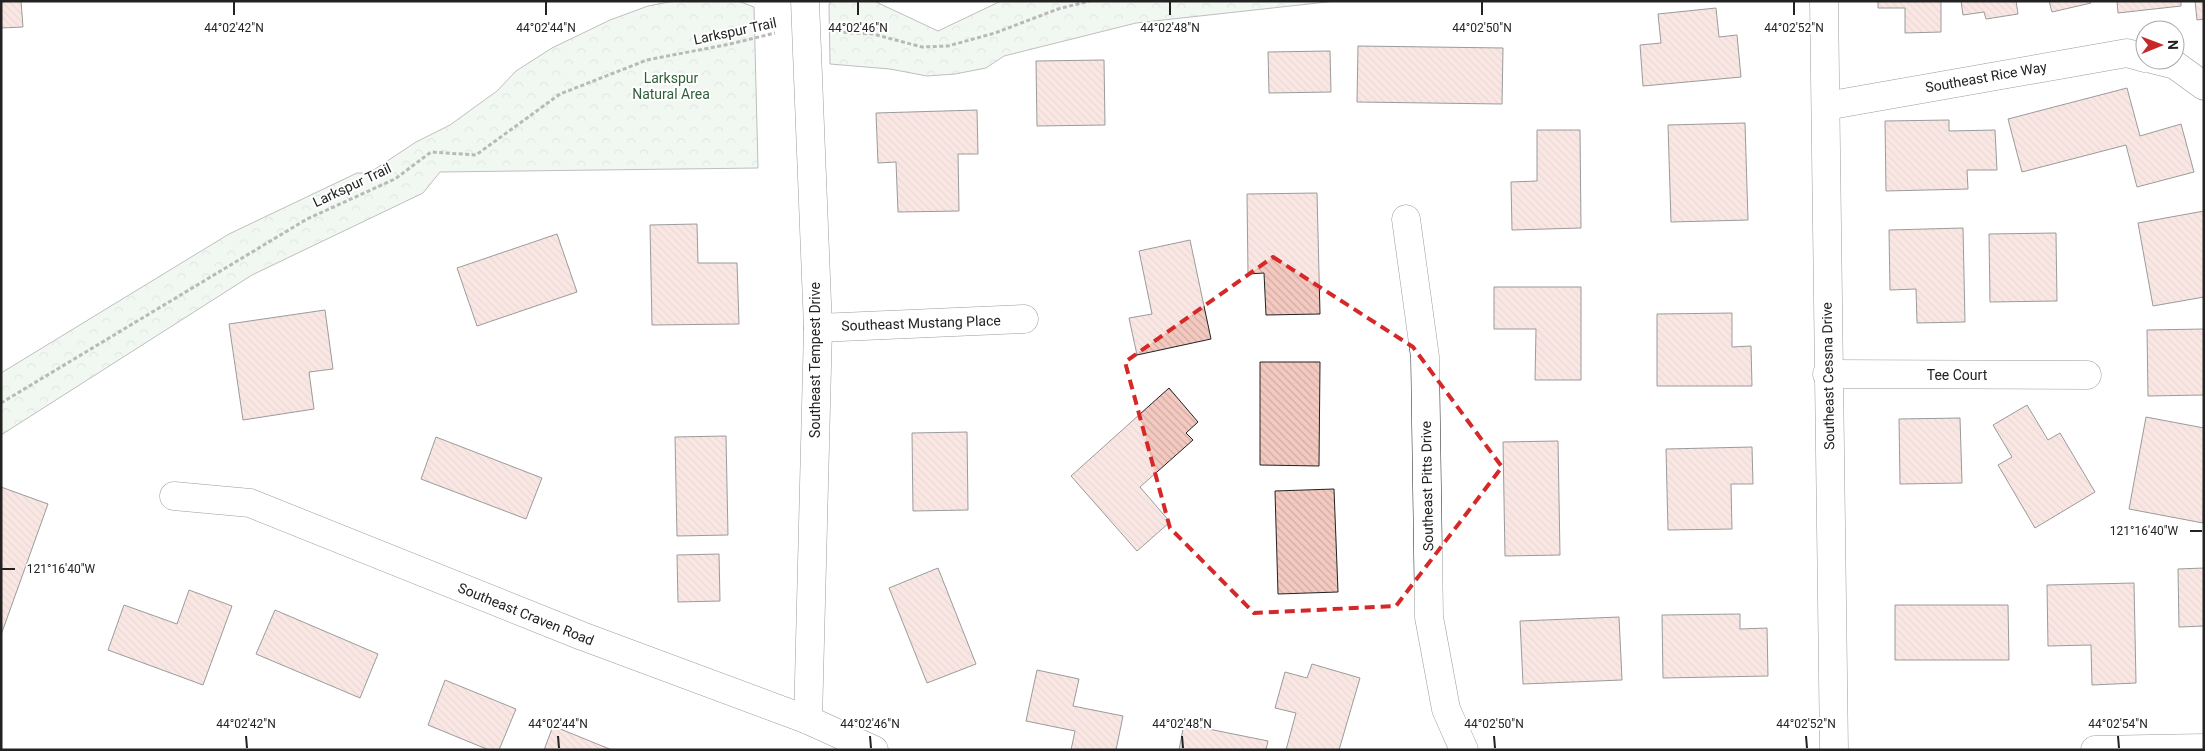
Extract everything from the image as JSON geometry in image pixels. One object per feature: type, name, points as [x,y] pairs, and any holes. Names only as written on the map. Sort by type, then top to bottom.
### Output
[{"type":"street","name":"Southeast Tempest Drive","points":[[805,1],[818,328],[808,720]]},
{"type":"street","name":"Southeast Cessna Drive","points":[[1824,1],[1827,374],[1834,750]]},
{"type":"street","name":"Southeast Rice Way","points":[[1826,106],[2127,53],[2135,55]]},
{"type":"street","points":[[2182,70],[2204,86]]},
{"type":"street","name":"Southeast Pitts Drive","points":[[1406,219],[1425,357],[1429,617],[1446,709],[1464,750]]},
{"type":"street","name":"Southeast Mustang Place","points":[[818,328],[1024,319]]},
{"type":"street","name":"Tee Court","points":[[1827,374],[2087,375]]},
{"type":"street","name":"Southeast Craven Road","points":[[174,496],[250,503],[582,636],[808,720],[874,750]]},
{"type":"street","points":[[2095,750],[2204,748]]},
{"type":"path","points":[[834,31],[873,34],[922,47],[948,46],[1058,9],[1089,1]]},
{"type":"path","name":"Larkspur Trail","points":[[1,403],[307,219],[395,179],[431,152],[476,155],[560,94],[647,60],[783,32]]},
{"type":"highlighted area","points":[[1273,257],[1413,347],[1502,467],[1396,606],[1254,613],[1170,528],[1125,362]]},
{"type":"green space","name":"Larkspur Natural Area","points":[[674,1],[738,1],[754,7],[758,168],[440,172],[423,193],[252,275],[1,435],[1,373],[229,234],[357,173],[369,173],[416,142],[450,125],[497,91],[516,71],[552,48],[610,20],[648,6]]},
{"type":"green space","points":[[831,1],[874,1],[938,31],[1001,1],[1336,1],[1136,23],[1004,56],[986,68],[955,74],[927,76],[890,69],[830,64],[829,5]]},
{"type":"building","points":[[1,1],[21,1],[23,27],[1,28]]},
{"type":"building","points":[[1878,1],[1941,1],[1941,32],[1905,33],[1905,8],[1878,8]]},
{"type":"building","points":[[1961,1],[2016,1],[2018,14],[1986,19],[1984,12],[1963,15]]},
{"type":"building","points":[[2049,1],[2090,1],[2091,3],[2052,12]]},
{"type":"building","points":[[2117,1],[2181,1],[2181,6],[2118,13]]},
{"type":"building","points":[[2195,1],[2204,1],[2204,19],[2197,20]]},
{"type":"building","points":[[1716,8],[1719,37],[1737,35],[1741,77],[1643,86],[1640,45],[1661,43],[1658,14]]},
{"type":"building","points":[[1358,46],[1503,48],[1502,104],[1357,102]]},
{"type":"building","points":[[1330,51],[1331,92],[1269,93],[1268,52]]},
{"type":"building","points":[[1104,60],[1105,125],[1037,126],[1036,61]]},
{"type":"building","points":[[2127,88],[2140,136],[2181,124],[2194,172],[2137,187],[2126,145],[2022,172],[2008,119]]},
{"type":"building","points":[[977,110],[978,154],[958,154],[959,211],[898,212],[896,162],[878,163],[876,113]]},
{"type":"building","points":[[1949,120],[1949,131],[1995,130],[1997,170],[1967,170],[1968,189],[1886,191],[1885,121]]},
{"type":"building","points":[[1745,123],[1748,220],[1671,222],[1668,125]]},
{"type":"building","points":[[1537,130],[1580,130],[1581,228],[1512,230],[1511,182],[1537,181]]},
{"type":"building","points":[[1317,193],[1320,314],[1266,315],[1264,273],[1248,274],[1247,194]]},
{"type":"building","points":[[2204,211],[2204,297],[2153,306],[2138,223]]},
{"type":"building","points":[[697,224],[698,263],[737,263],[739,324],[652,325],[650,225]]},
{"type":"building","points":[[1963,228],[1965,322],[1917,323],[1916,289],[1890,290],[1889,230]]},
{"type":"building","points":[[2056,233],[2057,301],[1990,302],[1989,234]]},
{"type":"building","points":[[557,234],[577,292],[477,326],[457,268]]},
{"type":"building","points":[[1190,240],[1211,339],[1137,355],[1129,318],[1152,314],[1139,251]]},
{"type":"building","points":[[1494,287],[1581,287],[1581,380],[1535,380],[1536,329],[1494,329]]},
{"type":"building","points":[[325,310],[333,369],[309,372],[314,409],[243,420],[229,324]]},
{"type":"building","points":[[1732,313],[1732,347],[1751,346],[1752,386],[1657,386],[1657,314]]},
{"type":"building","points":[[2204,329],[2204,395],[2148,396],[2147,330]]},
{"type":"building","points":[[1260,362],[1320,362],[1319,466],[1260,465]]},
{"type":"building","points":[[1169,388],[1198,422],[1186,433],[1193,440],[1140,487],[1170,522],[1137,551],[1071,476]]},
{"type":"building","points":[[2027,405],[2048,440],[2060,433],[2095,492],[2035,528],[1998,465],[2012,457],[1993,425]]},
{"type":"building","points":[[2146,417],[2204,428],[2203,523],[2129,509]]},
{"type":"building","points":[[1960,418],[1962,483],[1900,484],[1899,419]]},
{"type":"building","points":[[967,432],[968,510],[913,511],[912,433]]},
{"type":"building","points":[[726,436],[728,535],[677,536],[675,437]]},
{"type":"building","points":[[436,437],[542,478],[526,519],[421,479]]},
{"type":"building","points":[[1558,441],[1560,555],[1505,556],[1503,442]]},
{"type":"building","points":[[1752,447],[1753,484],[1731,484],[1732,529],[1668,530],[1666,449]]},
{"type":"building","points":[[1,487],[48,504],[1,635]]},
{"type":"building","points":[[1334,489],[1338,592],[1278,594],[1275,491]]},
{"type":"building","points":[[719,554],[720,601],[678,602],[677,555]]},
{"type":"building","points":[[938,568],[976,664],[927,683],[889,588]]},
{"type":"building","points":[[2204,568],[2204,626],[2179,627],[2178,569]]},
{"type":"building","points":[[2134,583],[2136,683],[2092,685],[2091,645],[2048,646],[2047,585]]},
{"type":"building","points":[[189,590],[232,606],[203,685],[108,650],[124,605],[177,624]]},
{"type":"building","points":[[1895,605],[2008,605],[2009,660],[1895,660]]},
{"type":"building","points":[[275,610],[378,654],[360,698],[256,654]]},
{"type":"building","points":[[1740,614],[1740,629],[1767,628],[1768,676],[1663,678],[1662,615]]},
{"type":"building","points":[[1619,617],[1622,680],[1523,684],[1520,621]]},
{"type":"building","points":[[1312,664],[1360,678],[1339,750],[1286,750],[1296,713],[1275,708],[1285,672],[1307,678]]},
{"type":"building","points":[[1037,670],[1079,679],[1073,706],[1123,716],[1116,750],[1071,750],[1075,731],[1026,721]]},
{"type":"building","points":[[445,680],[516,709],[499,750],[489,750],[428,725]]},
{"type":"building","points":[[1184,724],[1268,741],[1266,750],[1179,750]]},
{"type":"building","points":[[553,726],[612,750],[544,750]]}]
